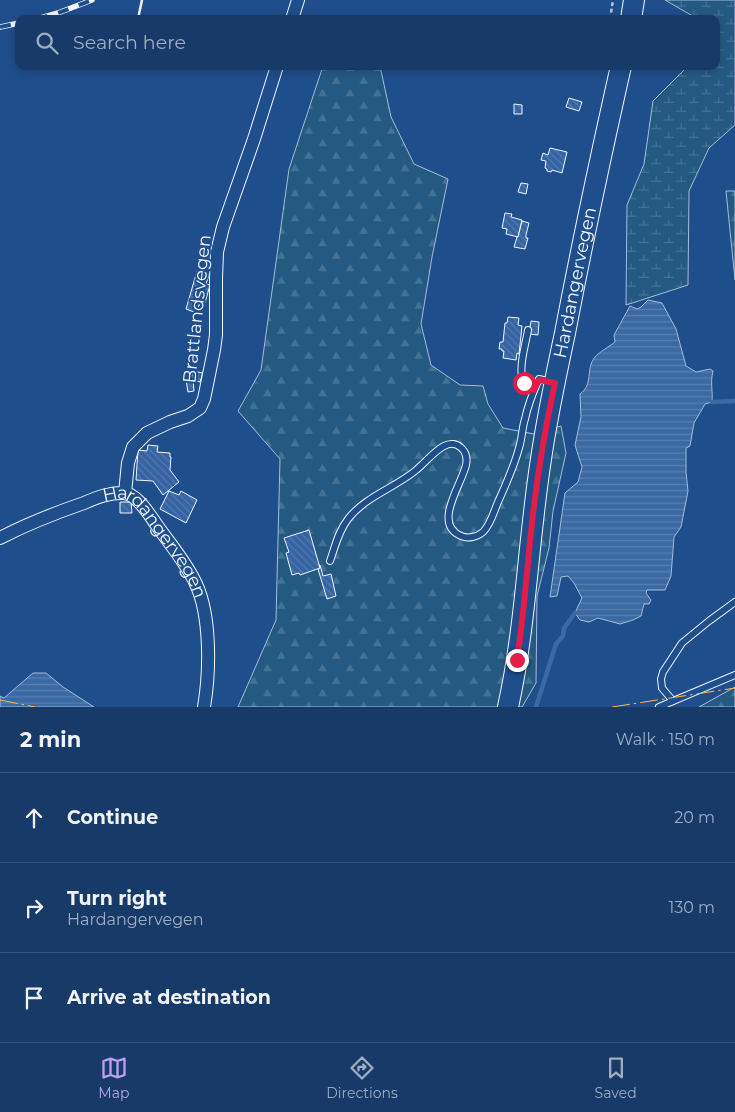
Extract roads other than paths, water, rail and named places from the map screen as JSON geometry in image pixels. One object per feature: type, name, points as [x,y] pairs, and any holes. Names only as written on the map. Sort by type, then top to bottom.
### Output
[{"type":"main road","points":[[632,15],[634,0]]},
{"type":"main road","name":"Hardangervegen","points":[[508,707],[522,624],[538,477],[586,228],[620,70]]},
{"type":"street","points":[[293,15],[298,0]]},
{"type":"street","name":"Brattlandsvegen","points":[[125,493],[128,463],[133,447],[147,433],[188,416],[200,408],[208,388],[216,335],[216,272],[219,244],[276,70]]},
{"type":"street","name":"Hardangervegen","points":[[0,538],[62,510],[106,495],[125,493],[134,497],[145,509],[196,584],[205,616],[208,651],[204,707]]},
{"type":"lane","points":[[528,330],[522,375],[524,383],[534,390]]},
{"type":"lane","points":[[330,561],[338,536],[348,519],[363,504],[415,471],[436,451],[450,444],[459,445],[467,459],[463,475],[451,502],[450,526],[462,537],[476,536],[483,531],[490,522],[513,468],[534,390],[539,380],[555,383]]},
{"type":"lane","points":[[672,701],[662,688],[661,679],[663,672],[682,643],[735,602]]},
{"type":"lane","points":[[659,707],[735,675]]},
{"type":"waterway","points":[[712,402],[735,401]]},
{"type":"waterway","points":[[536,707],[556,644],[563,636],[564,628],[575,613]]},
{"type":"railway","points":[[51,15],[92,0]]},
{"type":"railway","points":[[0,27],[15,24]]}]
